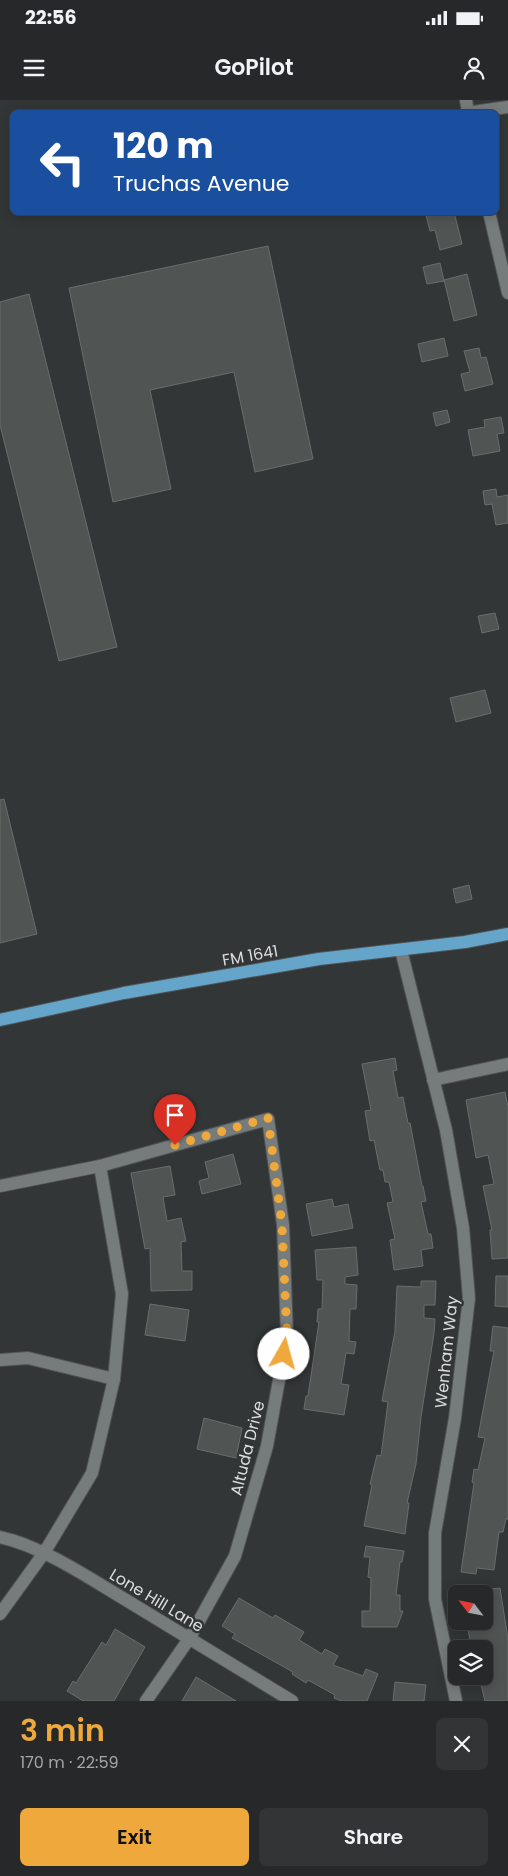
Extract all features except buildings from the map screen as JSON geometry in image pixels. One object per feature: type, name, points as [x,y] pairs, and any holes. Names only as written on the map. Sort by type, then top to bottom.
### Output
[{"type":"main road","name":"FM 1641","points":[[0,1020],[134,992],[319,959],[465,942],[508,934]]},
{"type":"street","points":[[487,110],[508,107]]},
{"type":"street","points":[[490,215],[508,293]]},
{"type":"street","name":"Wenham Way","points":[[401,950],[446,1130],[463,1228],[470,1298],[455,1418],[435,1533],[436,1599],[456,1701]]},
{"type":"street","points":[[433,1080],[508,1064]]},
{"type":"street","name":"Altuda Drive","points":[[100,1166],[268,1118],[282,1225],[287,1336],[267,1446],[235,1556],[189,1638],[146,1701]]},
{"type":"street","points":[[0,1186],[100,1166],[122,1294],[114,1379],[92,1473],[44,1553],[0,1614]]},
{"type":"street","points":[[0,1360],[28,1358],[114,1379]]},
{"type":"street","name":"Lone Hill Lane","points":[[0,1537],[44,1553],[292,1701]]},
{"type":"route","points":[[175,1145],[268,1118],[282,1225],[287,1336],[284,1354]]}]
